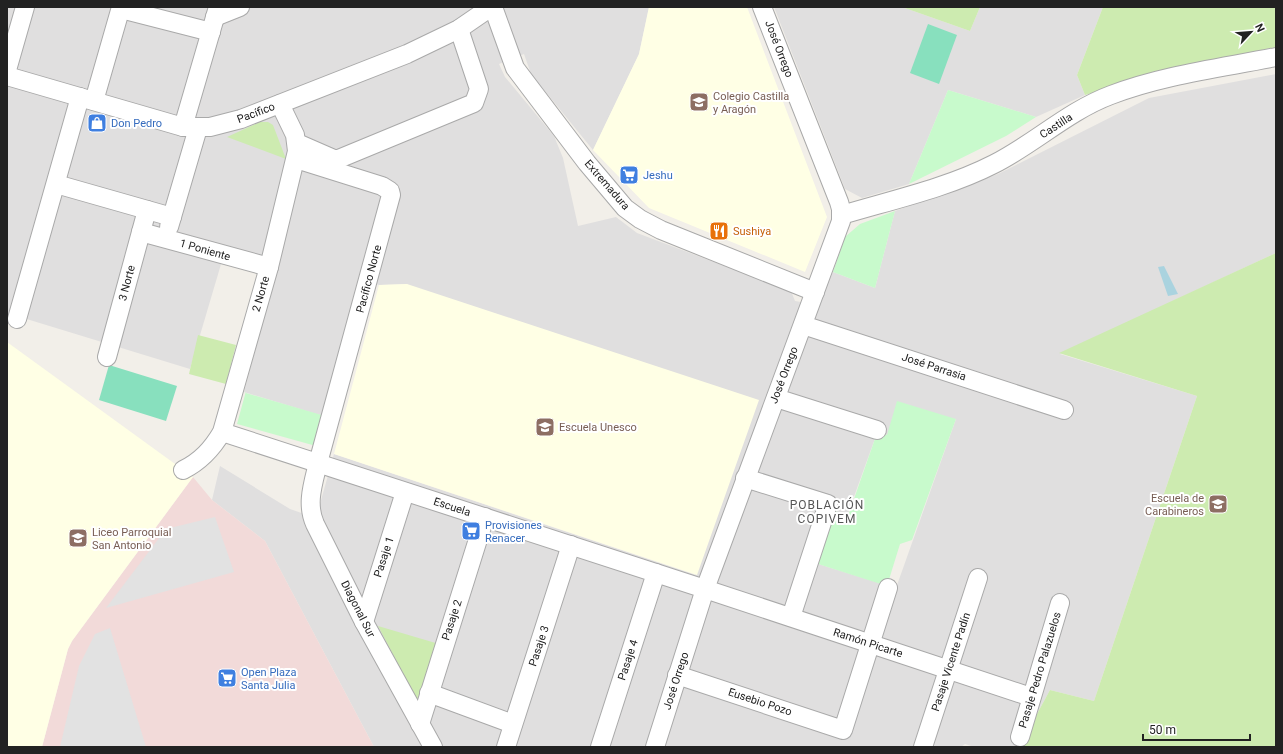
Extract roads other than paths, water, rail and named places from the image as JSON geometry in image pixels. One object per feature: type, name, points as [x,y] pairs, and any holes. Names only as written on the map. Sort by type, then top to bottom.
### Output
[{"type":"street","points":[[7,70],[25,7]]},
{"type":"street","points":[[17,319],[56,184],[121,8],[215,18],[240,7]]},
{"type":"street","name":"Pacífico","points":[[7,76],[191,127],[224,125],[407,54],[459,29],[492,7]]},
{"type":"street","name":"Extremadura","points":[[492,7],[515,68],[586,163],[625,208],[640,219],[661,230],[815,292]]},
{"type":"street","name":"José Orrego","points":[[655,747],[705,589],[840,225],[842,215],[839,202],[762,7]]},
{"type":"street","points":[[166,239],[215,18]]},
{"type":"street","points":[[280,104],[291,126],[297,151],[336,160],[474,103],[479,89],[459,29]]},
{"type":"street","name":"Castilla","points":[[842,215],[946,184],[993,165],[1026,146],[1070,116],[1110,96],[1145,84],[1276,57]]},
{"type":"street","name":"2 Norte","points":[[183,470],[193,465],[210,450],[222,432],[269,267],[297,151]]},
{"type":"street","name":"Pacífico Norte","points":[[297,151],[382,186],[390,191],[391,195],[318,463]]},
{"type":"street","points":[[56,184],[172,217]]},
{"type":"street","name":"3 Norte","points":[[107,357],[148,210]]},
{"type":"street","name":"1 Poniente","points":[[142,232],[269,267]]},
{"type":"street","name":"José Parrasia","points":[[803,325],[1064,410]]},
{"type":"street","points":[[776,398],[877,430]]},
{"type":"street","name":"Escuela","points":[[222,432],[705,589]]},
{"type":"street","name":"Diagonal Sur","points":[[318,463],[310,501],[312,517],[364,622],[433,747]]},
{"type":"street","points":[[745,478],[828,504],[791,617]]},
{"type":"street","name":"Pasaje 1","points":[[364,622],[405,492]]},
{"type":"street","name":"Pasaje 2","points":[[420,724],[428,693],[485,517]]},
{"type":"street","name":"Pasaje 3","points":[[506,747],[571,545]]},
{"type":"street","name":"Pasaje 4","points":[[600,747],[656,573]]},
{"type":"street","name":"Pasaje Vicente Padín","points":[[923,747],[978,578]]},
{"type":"street","points":[[869,643],[888,588]]},
{"type":"street","name":"Ramón Picarte","points":[[705,589],[1031,697]]},
{"type":"street","name":"Pasaje Pedro Palazuelos","points":[[1020,737],[1060,603]]},
{"type":"street","name":"Eusebio Pozo","points":[[677,674],[843,730],[869,643]]},
{"type":"street","points":[[428,693],[513,724]]},
{"type":"water","points":[[1164,266],[1178,294],[1168,296],[1158,267]]},
{"type":"place","name":"Colegio Castilla y Aragón","points":[[699,102]]},
{"type":"place","name":"Don Pedro","points":[[97,123]]},
{"type":"place","name":"Jeshu","points":[[629,175]]},
{"type":"place","name":"Sushiya","points":[[719,231]]},
{"type":"place","name":"Escuela Unesco","points":[[545,427]]},
{"type":"place","name":"Escuela de Carabineros","points":[[1218,504]]},
{"type":"place","name":"Provisiones Renacer","points":[[471,531]]},
{"type":"place","name":"Liceo Parroquial San Antonio","points":[[78,538]]},
{"type":"place","name":"Open Plaza Santa Julia","points":[[227,678]]},
{"type":"district","name":"POBLACIÓN COPIVEM","points":[[827,512]]}]
